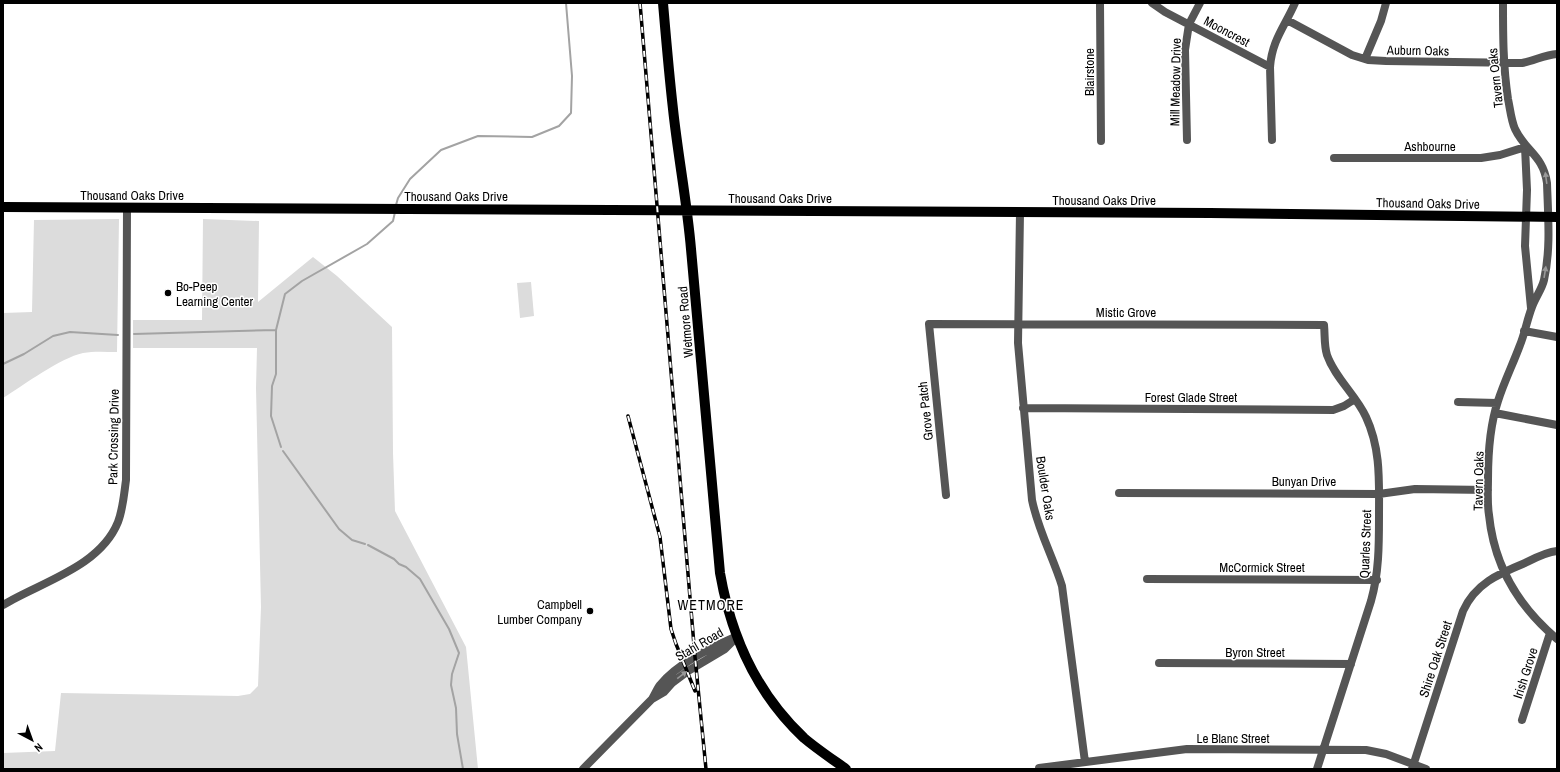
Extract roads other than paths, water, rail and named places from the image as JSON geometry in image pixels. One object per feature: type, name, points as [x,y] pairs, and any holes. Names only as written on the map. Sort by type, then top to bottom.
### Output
[{"type":"main road","name":"Wetmore Road","points":[[663,3],[680,169],[688,211],[720,573],[727,605],[737,637],[747,661],[773,703],[804,738],[846,769]]},
{"type":"main road","name":"Thousand Oaks Drive","points":[[3,207],[1210,213],[1526,218],[1552,217]]},
{"type":"street","name":"Blairstone","points":[[1100,3],[1101,141]]},
{"type":"street","name":"Mooncrest","points":[[1152,3],[1165,12],[1270,67]]},
{"type":"street","name":"Mill Meadow Drive","points":[[1187,140],[1185,50],[1189,24],[1200,3]]},
{"type":"street","points":[[1272,140],[1270,67],[1274,45],[1296,3]]},
{"type":"street","points":[[1365,59],[1381,21],[1386,3]]},
{"type":"street","name":"Tavern Oaks","points":[[1503,3],[1503,63],[1510,111],[1514,128],[1525,147],[1542,164],[1545,172],[1552,217],[1544,281],[1531,308],[1521,343],[1497,403],[1488,465],[1488,514],[1491,535],[1503,572],[1521,601],[1557,639]]},
{"type":"street","name":"Auburn Oaks","points":[[1287,20],[1352,55],[1365,59],[1386,62],[1531,62],[1543,56],[1557,54]]},
{"type":"street","name":"Tavern Oaks","points":[[1525,147],[1525,246],[1531,308]]},
{"type":"street","name":"Ashbourne","points":[[1334,158],[1481,158],[1500,155],[1525,147]]},
{"type":"street","name":"Park Crossing Drive","points":[[3,605],[79,565],[91,557],[109,538],[120,515],[126,480],[127,208]]},
{"type":"street","name":"Boulder Oaks","points":[[1020,213],[1018,323],[1023,408],[1035,512],[1062,586],[1085,762]]},
{"type":"street","name":"Mistic Grove","points":[[929,324],[1018,323],[1324,325]]},
{"type":"street","name":"Grove Patch","points":[[929,324],[946,495]]},
{"type":"street","name":"Quarles Street","points":[[1317,769],[1371,601],[1376,580],[1378,562],[1379,468],[1376,445],[1366,416],[1356,399],[1338,376],[1328,357],[1324,325]]},
{"type":"street","points":[[1524,331],[1557,337]]},
{"type":"street","name":"Forest Glade Street","points":[[1023,408],[1333,410],[1356,399]]},
{"type":"street","points":[[1458,402],[1497,403]]},
{"type":"street","points":[[1495,413],[1557,425]]},
{"type":"street","name":"Bunyan Drive","points":[[1119,493],[1379,494],[1415,489],[1488,490]]},
{"type":"street","name":"Shire Oak Street","points":[[1412,766],[1465,605],[1472,594],[1482,584],[1503,572],[1545,554],[1557,551]]},
{"type":"street","name":"McCormick Street","points":[[1147,579],[1376,580]]},
{"type":"street","name":"Irish Grove","points":[[1522,720],[1550,633]]},
{"type":"street","name":"Stahl Road","points":[[583,769],[652,699],[660,686],[684,664],[716,645],[737,637]]},
{"type":"street","name":"Byron Street","points":[[1159,663],[1351,664]]},
{"type":"street","name":"Le Blanc Street","points":[[1039,768],[1187,749],[1366,750],[1386,754],[1412,766],[1426,769]]},
{"type":"waterway","points":[[396,205],[398,198],[410,179],[441,150],[478,136],[532,137],[559,126],[571,113],[572,76],[566,3]]},
{"type":"waterway","points":[[281,447],[271,416],[272,386],[276,374],[276,330],[285,294],[302,281],[367,244],[393,221],[395,212]]},
{"type":"waterway","points":[[134,334],[276,330]]},
{"type":"waterway","points":[[3,364],[24,354],[53,336],[70,332],[118,335]]},
{"type":"waterway","points":[[283,451],[339,529],[352,540],[365,544]]},
{"type":"waterway","points":[[368,545],[394,559],[420,579],[449,629],[459,653],[452,674],[451,685],[456,708],[457,734],[463,769]]},
{"type":"railway","points":[[640,3],[695,657],[706,769]]},
{"type":"railway","points":[[628,416],[660,537],[671,629],[695,691]]},
{"type":"place","name":"Bo-Peep Learning Center","points":[[168,293]]},
{"type":"place","name":"Campbell Lumber Company","points":[[590,611]]},
{"type":"district","name":"WETMORE","points":[[711,605]]}]
